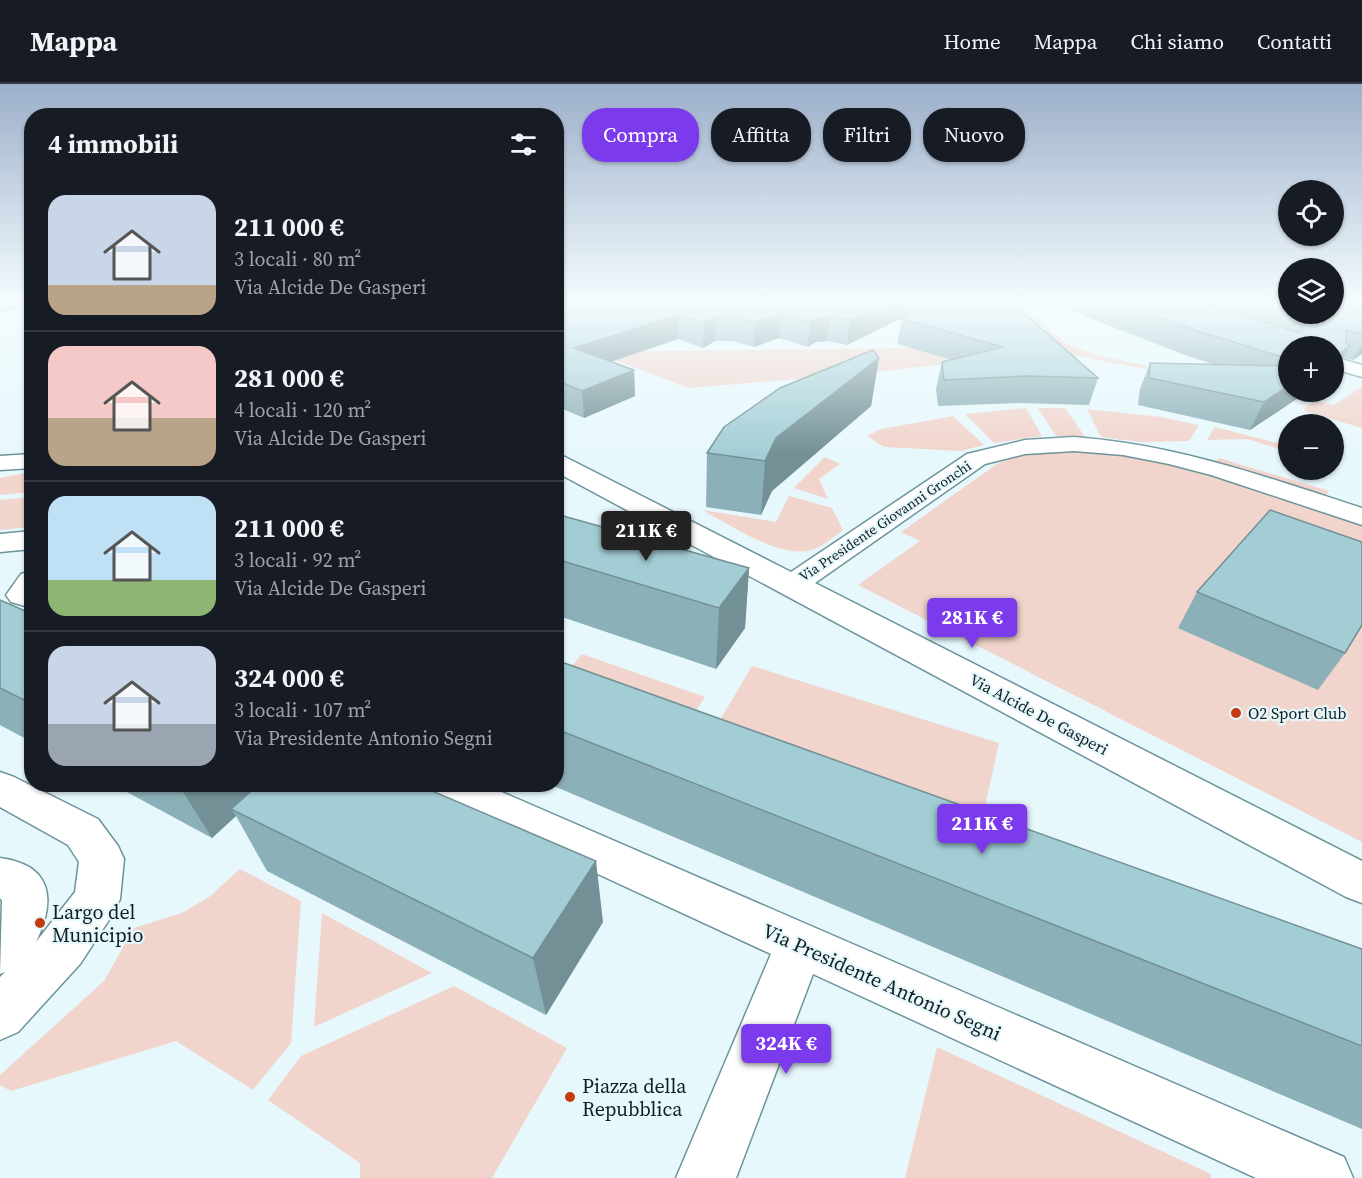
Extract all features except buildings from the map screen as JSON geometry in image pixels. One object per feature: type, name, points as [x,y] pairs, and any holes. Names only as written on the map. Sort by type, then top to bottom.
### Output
[{"type":"street","points":[[1344,366],[1362,370]]},
{"type":"street","points":[[0,445],[24,443]]},
{"type":"street","name":"Via Presidente Giovanni Gronchi","points":[[792,585],[976,459],[1002,450],[1038,446],[1091,445],[1154,452],[1206,466],[1362,517]]},
{"type":"street","points":[[0,463],[24,462]]},
{"type":"street","name":"Via Alcide De Gasperi","points":[[564,466],[1362,883]]},
{"type":"street","points":[[0,543],[24,541]]},
{"type":"street","points":[[0,788],[83,832],[102,859],[97,899],[63,948],[0,1014]]},
{"type":"street","name":"Via Presidente Antonio Segni","points":[[459,792],[799,946],[1323,1178]]},
{"type":"street","points":[[0,878],[14,880],[25,892],[26,910],[16,933],[0,951]]},
{"type":"street","points":[[706,1178],[799,946]]},
{"type":"shaded area","points":[[594,352],[1042,352],[868,373],[689,388]]},
{"type":"shaded area","points":[[1056,352],[1089,352],[1259,391]]},
{"type":"shaded area","points":[[1362,387],[1362,428],[1344,423],[1344,414],[1314,414],[1304,411],[1305,407],[1312,402],[1334,405],[1344,402],[1344,399]]},
{"type":"shaded area","points":[[1026,408],[1042,436],[994,443],[965,414]]},
{"type":"shaded area","points":[[1038,408],[1065,408],[1085,437],[1056,436]]},
{"type":"shaded area","points":[[1087,409],[1161,417],[1199,425],[1189,441],[1140,442],[1101,437]]},
{"type":"shaded area","points":[[953,416],[984,445],[960,451],[884,447],[867,436],[881,429]]},
{"type":"shaded area","points":[[1215,427],[1278,443],[1278,449],[1247,439],[1207,440]]},
{"type":"shaded area","name":"O2 Sport Club","points":[[1068,450],[1167,461],[1362,526],[1362,842],[858,585],[920,541],[901,532],[997,464],[1015,457]]},
{"type":"shaded area","points":[[825,457],[840,464],[819,479],[828,499],[794,488]]},
{"type":"shaded area","points":[[1219,458],[1278,476],[1278,480],[1292,480],[1329,491],[1325,496],[1215,462]]},
{"type":"shaded area","points":[[24,473],[24,493],[0,495],[0,478]]},
{"type":"shaded area","points":[[789,496],[832,508],[843,530],[815,549],[785,550],[755,539],[702,510],[776,522]]},
{"type":"shaded area","points":[[24,498],[24,528],[0,530],[0,500]]},
{"type":"shaded area","points":[[582,654],[705,697],[670,750],[564,688],[564,676]]},
{"type":"shaded area","points":[[752,666],[999,743],[980,829],[711,735]]},
{"type":"shaded area","points":[[240,869],[301,901],[291,1043],[253,1090],[176,1041],[11,1091],[0,1085],[0,1075],[104,981],[134,928],[182,913],[209,897]]},
{"type":"shaded area","points":[[322,913],[432,973],[314,1027]]},
{"type":"shaded area","points":[[454,986],[567,1048],[492,1178],[360,1178],[360,1163],[268,1100],[301,1056]]},
{"type":"shaded area","points":[[937,1047],[1211,1174],[1211,1178],[905,1178]]},
{"type":"place","name":"O2 Sport Club","points":[[1236,713]]},
{"type":"place","name":"Largo del Municipio","points":[[40,923]]},
{"type":"place","name":"Piazza della Repubblica","points":[[570,1097]]}]
